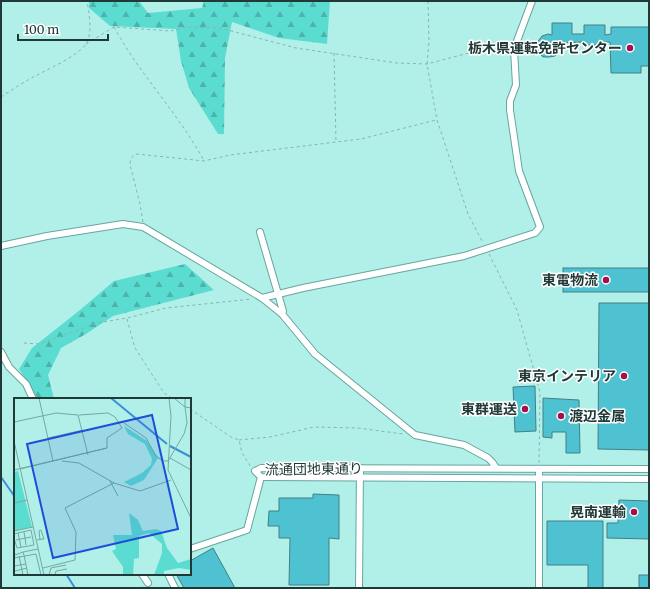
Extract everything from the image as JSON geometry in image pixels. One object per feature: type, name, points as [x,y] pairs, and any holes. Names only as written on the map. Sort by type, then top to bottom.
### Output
[{"type":"street","points":[[262,298],[303,288],[464,256],[535,233],[540,226],[519,171],[510,105],[511,95],[516,85],[514,49],[532,1]]},
{"type":"street","points":[[1,246],[47,236],[123,224],[143,227],[262,298],[282,314],[315,354],[415,435],[464,445],[488,458],[496,468]]},
{"type":"street","points":[[260,232],[279,295],[283,311],[282,314]]},
{"type":"street","points":[[1,352],[9,367],[26,384],[33,398]]},
{"type":"street","name":"流通団地東通り","points":[[649,469],[261,468],[255,471],[261,477],[649,479]]},
{"type":"street","points":[[359,588],[360,468]]},
{"type":"street","points":[[539,469],[539,588]]},
{"type":"street","points":[[191,549],[247,530],[261,477]]},
{"type":"street","points":[[143,575],[148,583]]},
{"type":"street","points":[[169,575],[176,588]]},
{"type":"path","points":[[86,44],[90,18],[87,1]]},
{"type":"path","points":[[428,1],[429,42],[427,64],[437,120],[468,214],[517,310],[540,392],[539,469]]},
{"type":"path","points":[[114,27],[124,45],[180,124],[204,162]]},
{"type":"path","points":[[1,97],[28,80],[57,65],[86,44],[114,27],[171,32],[187,27],[220,28],[296,48],[397,63],[427,64],[480,50],[514,49]]},
{"type":"path","points":[[334,53],[336,142]]},
{"type":"path","points":[[143,227],[140,204],[130,165],[132,156],[137,154],[204,162],[230,155],[362,139],[437,120]]},
{"type":"path","points":[[24,343],[40,344],[97,323],[127,318],[166,308],[262,298]]},
{"type":"path","points":[[127,318],[135,348],[164,393],[172,398]]},
{"type":"path","points":[[191,410],[231,437],[239,440],[270,437],[314,428],[358,428],[415,435]]},
{"type":"path","points":[[239,440],[242,453],[255,471]]},
{"type":"green space","points":[[89,1],[139,1],[148,13],[202,8],[204,1],[330,1],[327,44],[279,38],[232,22],[225,58],[224,134],[218,134],[189,88],[181,61],[176,29],[110,26],[89,8]]},
{"type":"green space","points":[[185,264],[214,290],[113,316],[61,348],[48,375],[54,398],[37,398],[19,369],[32,348],[114,281]]},
{"type":"building","name":"栃木県運転免許センター","points":[[552,23],[572,23],[572,34],[584,34],[584,25],[605,25],[605,35],[611,34],[611,27],[649,27],[649,66],[641,66],[641,73],[611,73],[610,42],[604,42],[604,45],[584,45],[584,42],[559,43],[558,53],[555,56],[543,57],[536,48],[536,44],[542,36],[548,34],[552,35]]},
{"type":"building","name":"東電物流","points":[[563,268],[649,268],[649,292],[563,292]]},
{"type":"building","name":"東京インテリア","points":[[599,303],[649,303],[649,450],[598,449]]},
{"type":"building","name":"東群運送","points":[[535,386],[536,431],[515,432],[513,387]]},
{"type":"building","name":"渡辺金属","points":[[543,398],[579,400],[580,453],[566,453],[566,432],[552,432],[552,438],[543,437]]},
{"type":"building","points":[[313,494],[339,495],[339,539],[329,538],[329,585],[289,585],[290,538],[279,538],[279,526],[268,526],[269,511],[279,511],[279,498],[313,498]]},
{"type":"building","name":"晃南運輸","points":[[619,500],[649,501],[649,539],[607,538],[607,523],[618,523]]},
{"type":"building","points":[[547,521],[603,521],[603,588],[588,588],[588,565],[547,565]]},
{"type":"building","points":[[213,548],[235,588],[184,588],[177,575],[191,575],[191,560]]},
{"type":"building","points":[[639,575],[649,575],[649,588],[639,588]]},
{"type":"waterway","points":[[1,477],[14,496]]},
{"type":"waterway","points":[[67,575],[75,588]]},
{"type":"place","name":"栃木県運転免許センター","points":[[630,48]]},
{"type":"place","name":"東電物流","points":[[606,280]]},
{"type":"place","name":"東京インテリア","points":[[624,376]]},
{"type":"place","name":"東群運送","points":[[525,409]]},
{"type":"place","name":"渡辺金属","points":[[561,416]]},
{"type":"place","name":"晃南運輸","points":[[634,512]]}]
